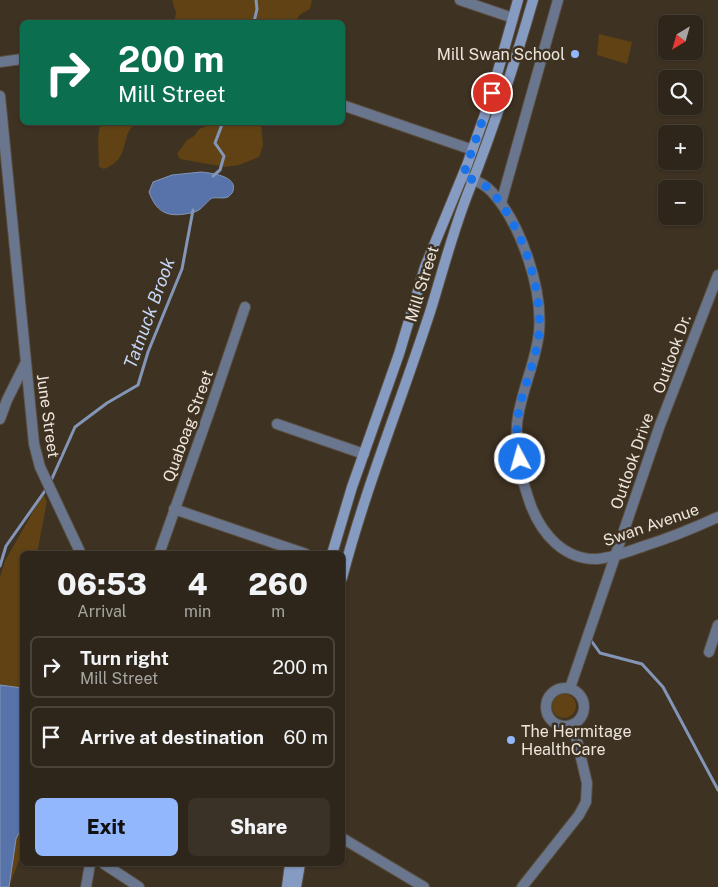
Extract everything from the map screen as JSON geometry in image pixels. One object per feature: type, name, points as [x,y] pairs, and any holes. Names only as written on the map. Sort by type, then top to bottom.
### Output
[{"type":"main road","name":"Mill Street","points":[[333,551],[399,354],[425,267],[463,176],[488,106],[518,0]]},
{"type":"main road","name":"Mill Street","points":[[345,567],[360,513],[431,308],[447,252],[518,53],[533,0]]},
{"type":"main road","points":[[287,887],[290,866]]},
{"type":"main road","points":[[296,887],[300,866]]},
{"type":"street","points":[[460,0],[513,18]]},
{"type":"street","points":[[501,204],[558,0]]},
{"type":"street","points":[[0,62],[20,60]]},
{"type":"street","name":"June Street","points":[[0,96],[33,436],[40,467],[80,551]]},
{"type":"street","points":[[345,106],[473,150]]},
{"type":"street","name":"Swan Avenue","points":[[463,176],[474,180],[490,190],[501,204],[524,247],[534,282],[539,310],[539,333],[517,423],[517,439],[520,467],[527,495],[543,529],[551,540],[573,554],[589,558],[614,556],[680,534],[718,517]]},
{"type":"street","name":"Outlook Drive","points":[[570,688],[660,425],[718,275]]},
{"type":"street","name":"Quaboag Street","points":[[160,551],[245,307]]},
{"type":"street","points":[[0,419],[6,400],[26,364]]},
{"type":"street","points":[[277,424],[364,454]]},
{"type":"street","points":[[174,509],[297,551]]},
{"type":"street","points":[[709,652],[718,625]]},
{"type":"street","points":[[562,687],[570,688],[581,696],[584,705],[581,718],[573,724],[565,726],[556,724],[549,717],[546,709],[546,700],[551,693],[562,687]]},
{"type":"street","points":[[522,887],[579,815],[586,802],[587,783],[573,724]]},
{"type":"street","points":[[345,840],[424,887]]},
{"type":"street","points":[[86,887],[90,866]]},
{"type":"street","points":[[107,866],[139,887]]},
{"type":"shaded area","points":[[172,0],[312,0],[310,9],[301,14],[296,20],[174,20],[176,13]]},
{"type":"shaded area","points":[[599,34],[632,42],[627,64],[597,55]]},
{"type":"shaded area","points":[[100,125],[134,125],[127,134],[119,159],[104,169],[99,167]]},
{"type":"shaded area","points":[[209,125],[261,125],[263,145],[259,157],[239,165],[225,167],[180,159],[177,154],[187,140],[194,136],[199,129]]},
{"type":"shaded area","points":[[43,494],[47,501],[38,551],[20,551],[20,857],[9,887],[0,887],[0,577],[5,561]]},
{"type":"shaded area","points":[[564,694],[573,697],[576,706],[573,715],[564,718],[555,715],[552,706],[555,697]]},
{"type":"water","points":[[201,172],[217,174],[228,179],[232,182],[232,193],[226,198],[212,198],[199,210],[185,214],[167,213],[158,208],[149,192],[153,182],[172,175]]},
{"type":"water","points":[[0,685],[20,688],[20,831],[16,839],[9,887],[0,887]]},
{"type":"waterway","name":"Tatnuck Brook","points":[[254,20],[257,9],[256,0]]},
{"type":"waterway","name":"Tatnuck Brook","points":[[213,176],[220,170],[224,156],[215,143],[222,125]]},
{"type":"waterway","name":"Tatnuck Brook","points":[[50,483],[75,427],[107,403],[138,385],[148,352],[182,269],[193,210]]},
{"type":"waterway","name":"Tatnuck Brook","points":[[0,566],[6,546],[47,488]]},
{"type":"waterway","points":[[590,639],[600,653],[642,664],[663,687],[718,790]]},
{"type":"place","name":"Mill Swan School","points":[[575,54]]},
{"type":"place","name":"The Hermitage HealthCare","points":[[511,740]]},
{"type":"route","points":[[492,93],[463,176],[480,182],[490,190],[506,212],[524,247],[538,300],[539,333],[517,423],[520,459]]}]
